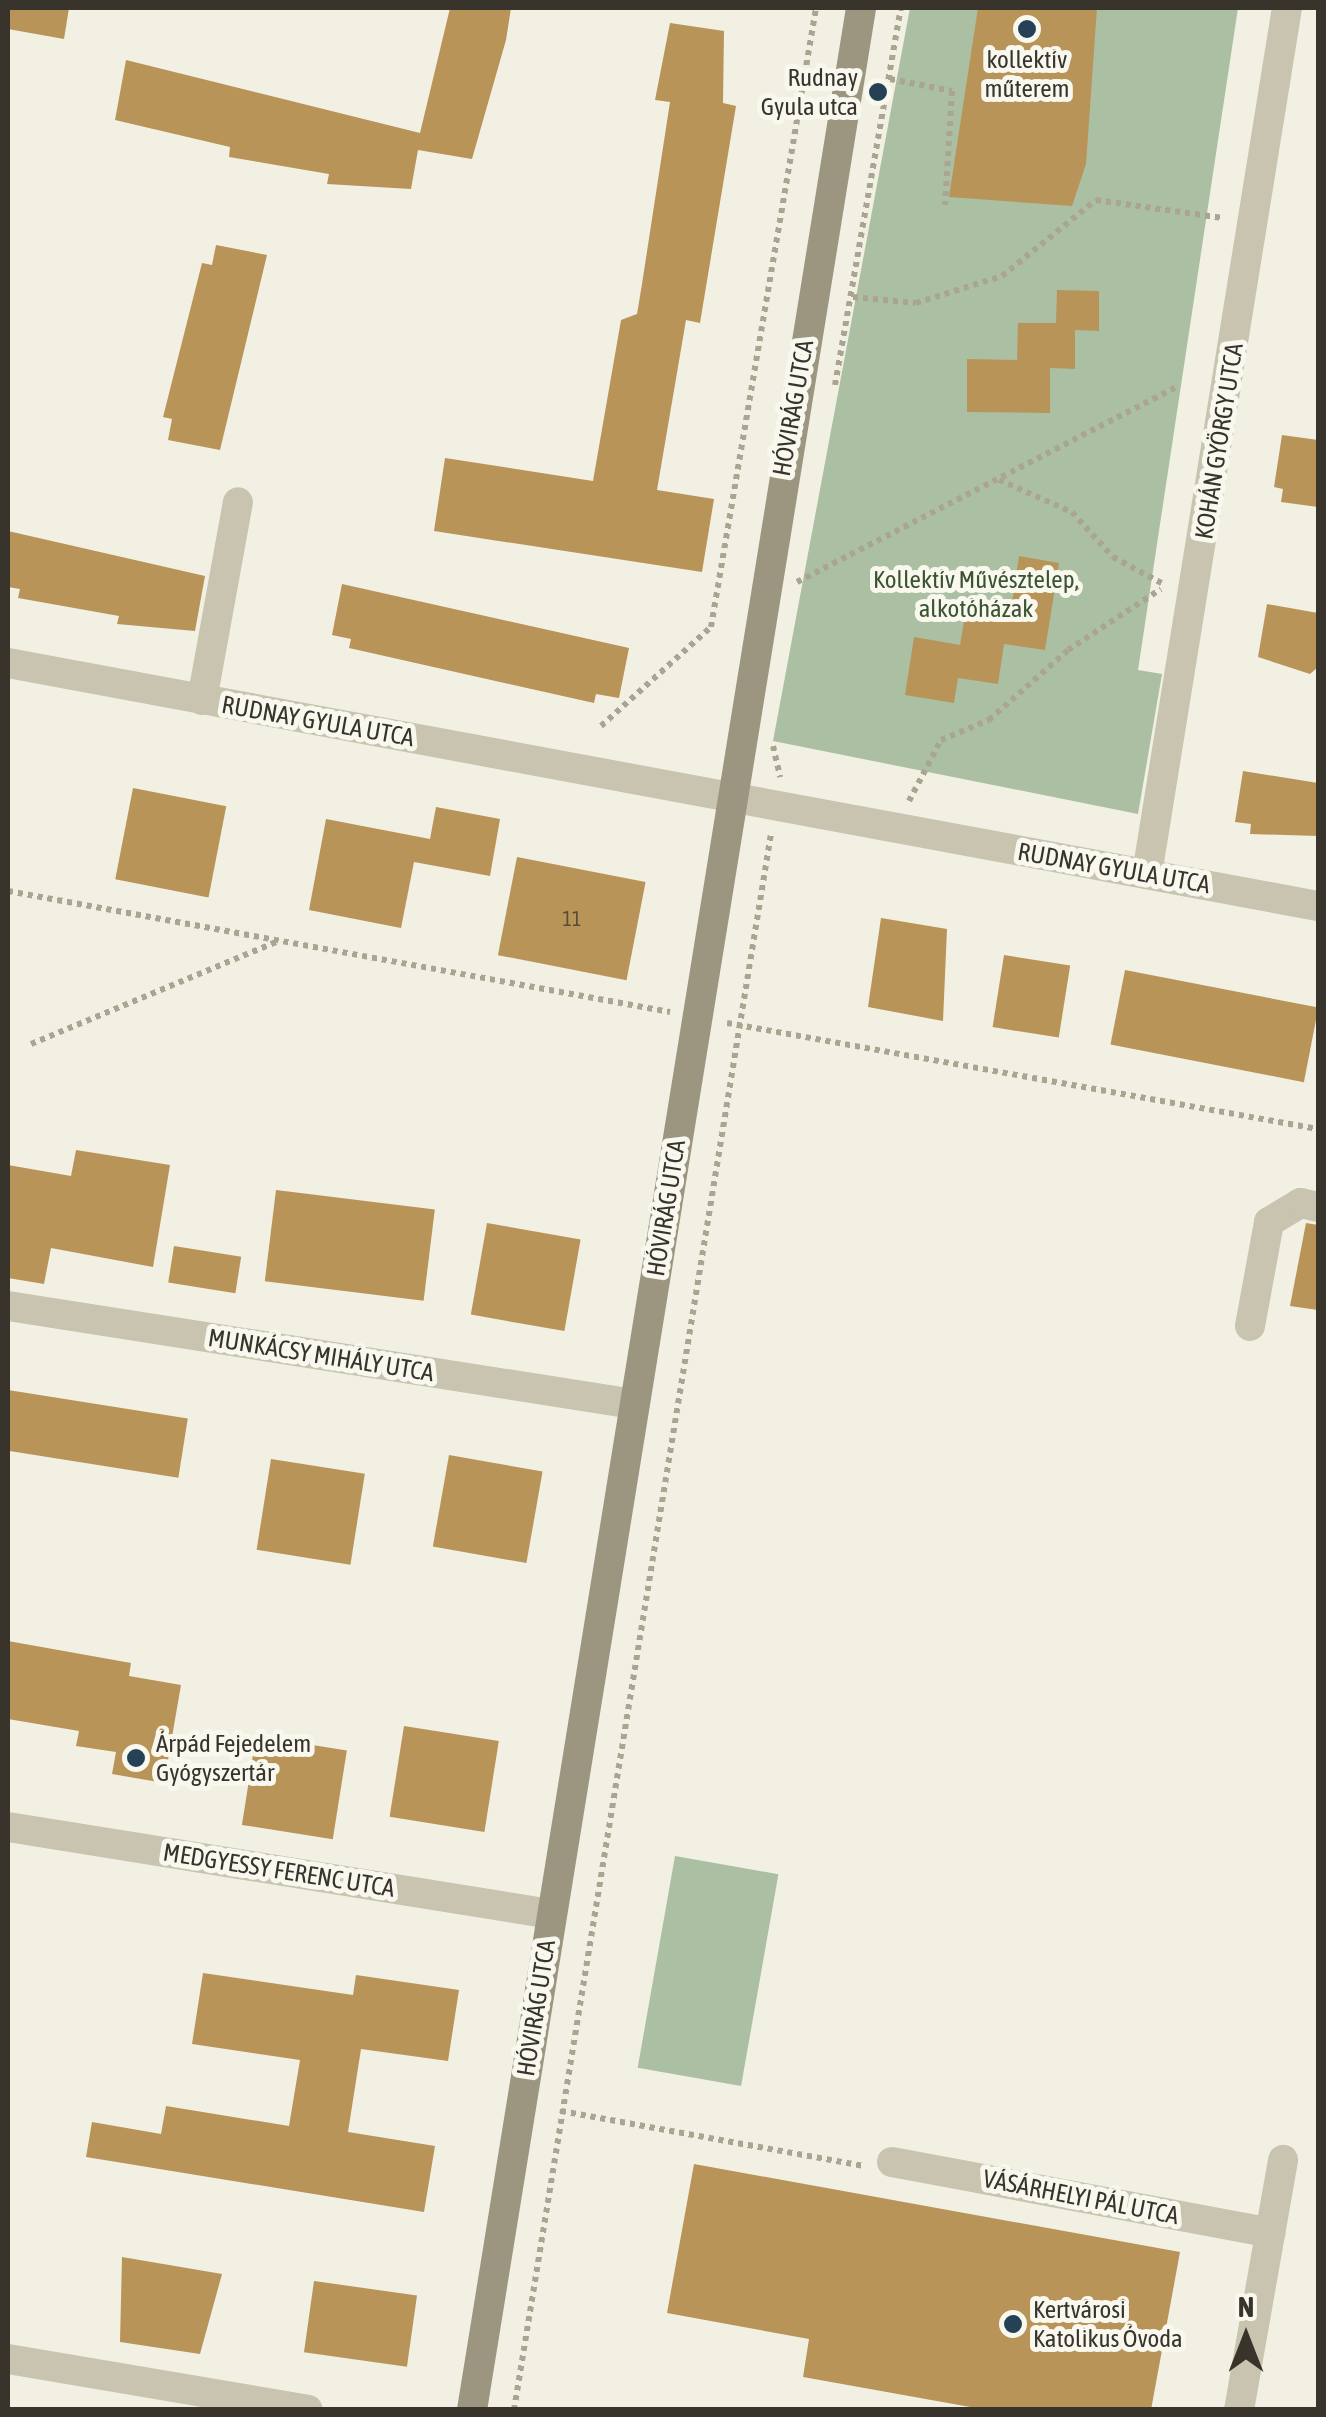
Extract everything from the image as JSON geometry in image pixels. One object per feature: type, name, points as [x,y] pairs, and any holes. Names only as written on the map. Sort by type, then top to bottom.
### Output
[{"type":"street","name":"HÓVIRÁG UTCA","points":[[472,2410],[728,796],[860,8]]},
{"type":"street","name":"KOHÁN GYÖRGY UTCA","points":[[1147,874],[1287,8]]},
{"type":"street","name":"RUDNAY GYULA UTCA","points":[[202,700],[238,502]]},
{"type":"street","name":"RUDNAY GYULA UTCA","points":[[8,663],[1318,906]]},
{"type":"street","points":[[1250,1326],[1269,1222],[1301,1203],[1318,1206]]},
{"type":"street","name":"MUNKÁCSY MIHÁLY UTCA","points":[[8,1306],[634,1404]]},
{"type":"street","name":"MEDGYESSY FERENC UTCA","points":[[8,1827],[551,1914]]},
{"type":"street","points":[[1239,2410],[1283,2160]]},
{"type":"street","name":"VÁSÁRHELYI PÁL UTCA","points":[[892,2162],[1270,2233]]},
{"type":"street","points":[[8,2359],[308,2410]]},
{"type":"path","points":[[601,726],[711,627],[816,8]]},
{"type":"path","points":[[831,402],[855,297],[900,8]]},
{"type":"path","points":[[849,75],[952,91],[945,205]]},
{"type":"path","points":[[812,296],[916,303],[1002,276],[1096,200],[1255,222]]},
{"type":"path","points":[[796,582],[1176,387]]},
{"type":"path","points":[[896,828],[942,740],[989,720],[1068,650],[1166,586],[1112,558],[1072,512],[998,480]]},
{"type":"path","points":[[792,600],[799,564]]},
{"type":"path","points":[[514,2410],[776,805],[782,764],[770,739]]},
{"type":"path","points":[[8,891],[1318,1129]]},
{"type":"path","points":[[31,1044],[280,941]]},
{"type":"path","points":[[521,2103],[873,2167],[892,2162]]},
{"type":"green space","name":"Kollektív Művésztelep, alkotóházak","points":[[910,8],[1238,8],[1138,670],[1162,674],[1138,814],[773,741]]},
{"type":"green space","points":[[675,1856],[778,1874],[741,2086],[638,2068]]},
{"type":"building","points":[[8,8],[69,8],[64,39],[8,29]]},
{"type":"building","points":[[450,8],[511,8],[506,40],[472,159],[418,150],[411,189],[327,184],[329,174],[229,157],[230,147],[115,120],[126,60],[420,133]]},
{"type":"building","points":[[978,8],[1097,8],[1086,164],[1072,206],[949,197]]},
{"type":"building","points":[[670,23],[724,31],[723,103],[736,106],[700,323],[686,320],[657,490],[714,499],[702,572],[434,531],[445,458],[593,481],[621,320],[637,314],[670,102],[655,100]]},
{"type":"building","points":[[216,245],[267,255],[220,450],[168,440],[172,419],[163,417],[202,263],[212,265]]},
{"type":"building","points":[[1057,290],[1099,291],[1099,331],[1075,330],[1075,369],[1050,368],[1050,413],[967,412],[967,359],[1017,360],[1018,323],[1056,323]]},
{"type":"building","points":[[1282,435],[1318,440],[1318,507],[1281,502],[1283,489],[1274,487]]},
{"type":"building","points":[[8,531],[205,576],[195,631],[117,624],[119,616],[18,598],[20,589],[8,587]]},
{"type":"building","points":[[1019,556],[1059,563],[1045,650],[1004,644],[998,684],[958,678],[954,703],[905,695],[914,637],[960,645],[968,597],[1012,603]]},
{"type":"building","points":[[342,584],[629,648],[619,698],[596,694],[594,703],[349,648],[351,639],[332,635]]},
{"type":"building","points":[[1267,604],[1318,613],[1318,667],[1310,674],[1258,657]]},
{"type":"building","points":[[1243,771],[1318,783],[1318,836],[1250,834],[1251,824],[1235,822]]},
{"type":"building","points":[[133,788],[226,806],[209,897],[115,879]]},
{"type":"building","points":[[436,807],[500,819],[490,876],[414,862],[401,928],[309,910],[326,819],[430,839]]},
{"type":"building","points":[[517,857],[646,882],[627,980],[498,955]]},
{"type":"building","points":[[881,918],[947,929],[943,1021],[868,1007]]},
{"type":"building","points":[[1004,955],[1070,965],[1059,1038],[993,1027]]},
{"type":"building","points":[[1125,970],[1318,1008],[1304,1082],[1110,1045]]},
{"type":"building","points":[[76,1150],[170,1165],[153,1267],[51,1248],[44,1284],[8,1278],[8,1165],[71,1176]]},
{"type":"building","points":[[276,1190],[435,1209],[424,1301],[265,1281]]},
{"type":"building","points":[[487,1223],[581,1239],[564,1331],[471,1315]]},
{"type":"building","points":[[1306,1223],[1318,1225],[1318,1310],[1290,1306]]},
{"type":"building","points":[[174,1246],[241,1257],[235,1293],[168,1283]]},
{"type":"building","points":[[8,1390],[188,1418],[178,1478],[8,1451]]},
{"type":"building","points":[[449,1455],[543,1471],[526,1563],[433,1547]]},
{"type":"building","points":[[271,1459],[365,1474],[350,1565],[257,1550]]},
{"type":"building","points":[[8,1641],[131,1663],[129,1676],[181,1685],[164,1783],[112,1774],[116,1752],[76,1746],[79,1731],[8,1719]]},
{"type":"building","points":[[404,1726],[499,1741],[484,1832],[390,1817]]},
{"type":"building","points":[[256,1736],[347,1750],[333,1839],[242,1825]]},
{"type":"building","points":[[203,1973],[353,1995],[356,1975],[459,1990],[448,2061],[361,2049],[348,2132],[435,2146],[424,2212],[86,2157],[92,2122],[161,2134],[166,2106],[289,2126],[300,2060],[192,2044]]},
{"type":"building","points":[[694,2164],[1180,2252],[1151,2410],[987,2410],[803,2377],[809,2339],[667,2313]]},
{"type":"building","points":[[122,2257],[222,2274],[200,2354],[120,2342]]},
{"type":"building","points":[[314,2281],[417,2295],[407,2367],[304,2352]]},
{"type":"place","name":"kollektív műterem","points":[[1027,29]]},
{"type":"place","name":"Rudnay Gyula utca","points":[[878,92]]},
{"type":"place","name":"Árpád Fejedelem Gyógyszertár","points":[[136,1758]]},
{"type":"place","name":"Kertvárosi Katolikus Óvoda","points":[[1013,2324]]}]
